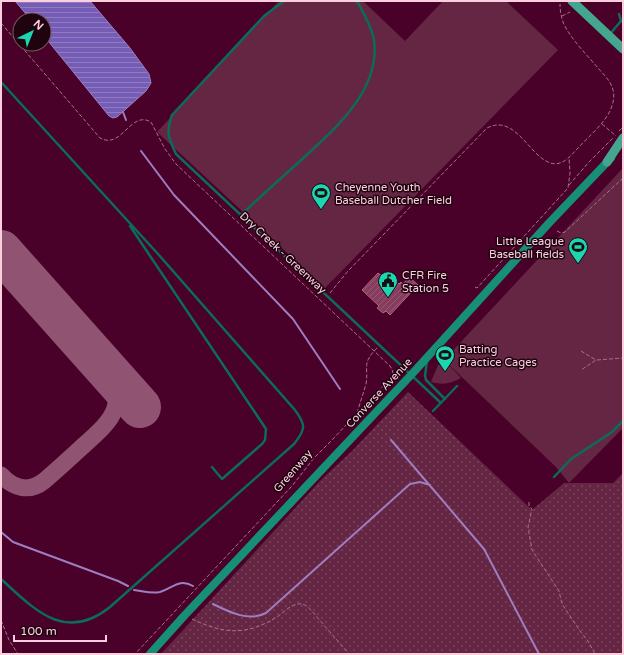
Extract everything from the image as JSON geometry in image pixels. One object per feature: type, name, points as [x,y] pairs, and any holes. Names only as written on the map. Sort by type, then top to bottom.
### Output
[{"type":"main road","points":[[572,1],[623,49]]},
{"type":"main road","points":[[607,162],[623,138]]},
{"type":"main road","name":"Converse Avenue","points":[[150,654],[623,146]]},
{"type":"lane","points":[[284,1],[264,16],[172,115],[168,129],[169,140],[176,154],[412,374],[441,403]]},
{"type":"lane","points":[[241,215],[331,132],[359,99],[370,76],[374,57],[374,40],[359,4],[356,1]]},
{"type":"lane","points":[[609,36],[622,22],[619,14]]},
{"type":"lane","points":[[1,82],[126,219],[295,410],[303,422],[303,431],[294,444],[101,615],[79,623],[68,623],[48,617],[20,596],[1,579]]},
{"type":"lane","points":[[126,219],[266,429],[265,440],[262,444],[222,480],[212,467]]},
{"type":"lane","points":[[427,357],[426,380],[445,399]]},
{"type":"lane","points":[[433,411],[457,386]]},
{"type":"lane","points":[[554,477],[571,459],[612,432],[623,421]]},
{"type":"path","name":"Dry Creek - Greenway","points":[[1,23],[100,138],[114,140],[138,121],[144,120],[151,122],[165,149],[176,164],[322,302],[348,271],[487,128],[498,124],[506,126],[513,130],[542,158],[551,163],[560,164],[570,157],[601,123],[612,106],[614,97],[613,89],[609,82],[570,35],[563,22],[560,4]]},
{"type":"path","points":[[562,16],[570,12]]},
{"type":"path","points":[[601,123],[608,129]]},
{"type":"path","points":[[568,185],[623,127]]},
{"type":"path","points":[[475,287],[477,288],[568,188],[570,157]]},
{"type":"path","points":[[557,231],[561,233],[565,232],[623,178]]},
{"type":"path","name":"Greenway","points":[[135,654],[292,486],[314,458],[393,376],[392,368],[322,302]]},
{"type":"path","points":[[357,413],[366,383],[367,361],[380,345]]},
{"type":"path","points":[[581,351],[596,360]]},
{"type":"path","points":[[581,370],[596,360],[623,358]]},
{"type":"path","points":[[529,502],[532,509],[528,527],[532,550],[539,563],[559,591],[562,604],[580,631],[588,640],[595,654]]},
{"type":"path","points":[[192,619],[210,627],[222,630],[245,630],[268,622],[294,604],[300,603],[306,605],[311,610],[349,654]]},
{"type":"path","points":[[1,620],[9,640],[18,654]]},
{"type":"shaded area","points":[[15,1],[90,1],[130,48],[149,74],[151,83],[146,91],[117,117],[113,118],[109,116],[52,46],[52,12],[24,12]]},
{"type":"shaded area","name":"Cheyenne Youth Baseball Dutcher Field","points":[[279,1],[363,1],[405,41],[443,1],[506,1],[558,50],[325,288],[157,132]]},
{"type":"shaded area","name":"Little League Baseball fields","points":[[623,168],[623,428],[569,483],[556,467],[444,360]]},
{"type":"shaded area","name":"Batting Practice Cages","points":[[448,364],[461,378],[453,382],[446,383],[431,382],[438,365]]},
{"type":"shaded area","points":[[408,392],[532,510],[564,483],[613,483],[623,473],[623,654],[161,654],[321,480],[352,451]]},
{"type":"building","name":"CFR Fire Station 5","points":[[378,273],[382,276],[379,279],[387,286],[394,279],[399,284],[401,282],[403,284],[409,277],[418,285],[390,315],[386,311],[383,313],[377,308],[379,306],[362,290]]},
{"type":"waterway","points":[[123,112],[126,120]]},
{"type":"waterway","points":[[141,151],[174,195],[293,319],[340,389]]},
{"type":"waterway","points":[[391,440],[484,549],[539,654]]},
{"type":"waterway","points":[[213,604],[239,615],[253,617],[266,613],[410,484],[420,482],[430,485]]},
{"type":"waterway","points":[[1,532],[13,542],[128,586]]},
{"type":"waterway","points":[[134,590],[157,593],[180,583],[193,586]]},
{"type":"taxiway","points":[[1,475],[16,486],[27,488],[38,485],[59,468],[104,426],[111,418],[115,409],[116,399],[115,389],[110,377],[101,363]]},
{"type":"runway","points":[[1,251],[140,407]]},
{"type":"place","name":"Cheyenne Youth Baseball Dutcher Field","points":[[321,210]]},
{"type":"place","name":"Little League Baseball fields","points":[[578,264]]},
{"type":"place","name":"CFR Fire Station 5","points":[[388,298]]},
{"type":"place","name":"Batting Practice Cages","points":[[445,372]]}]
